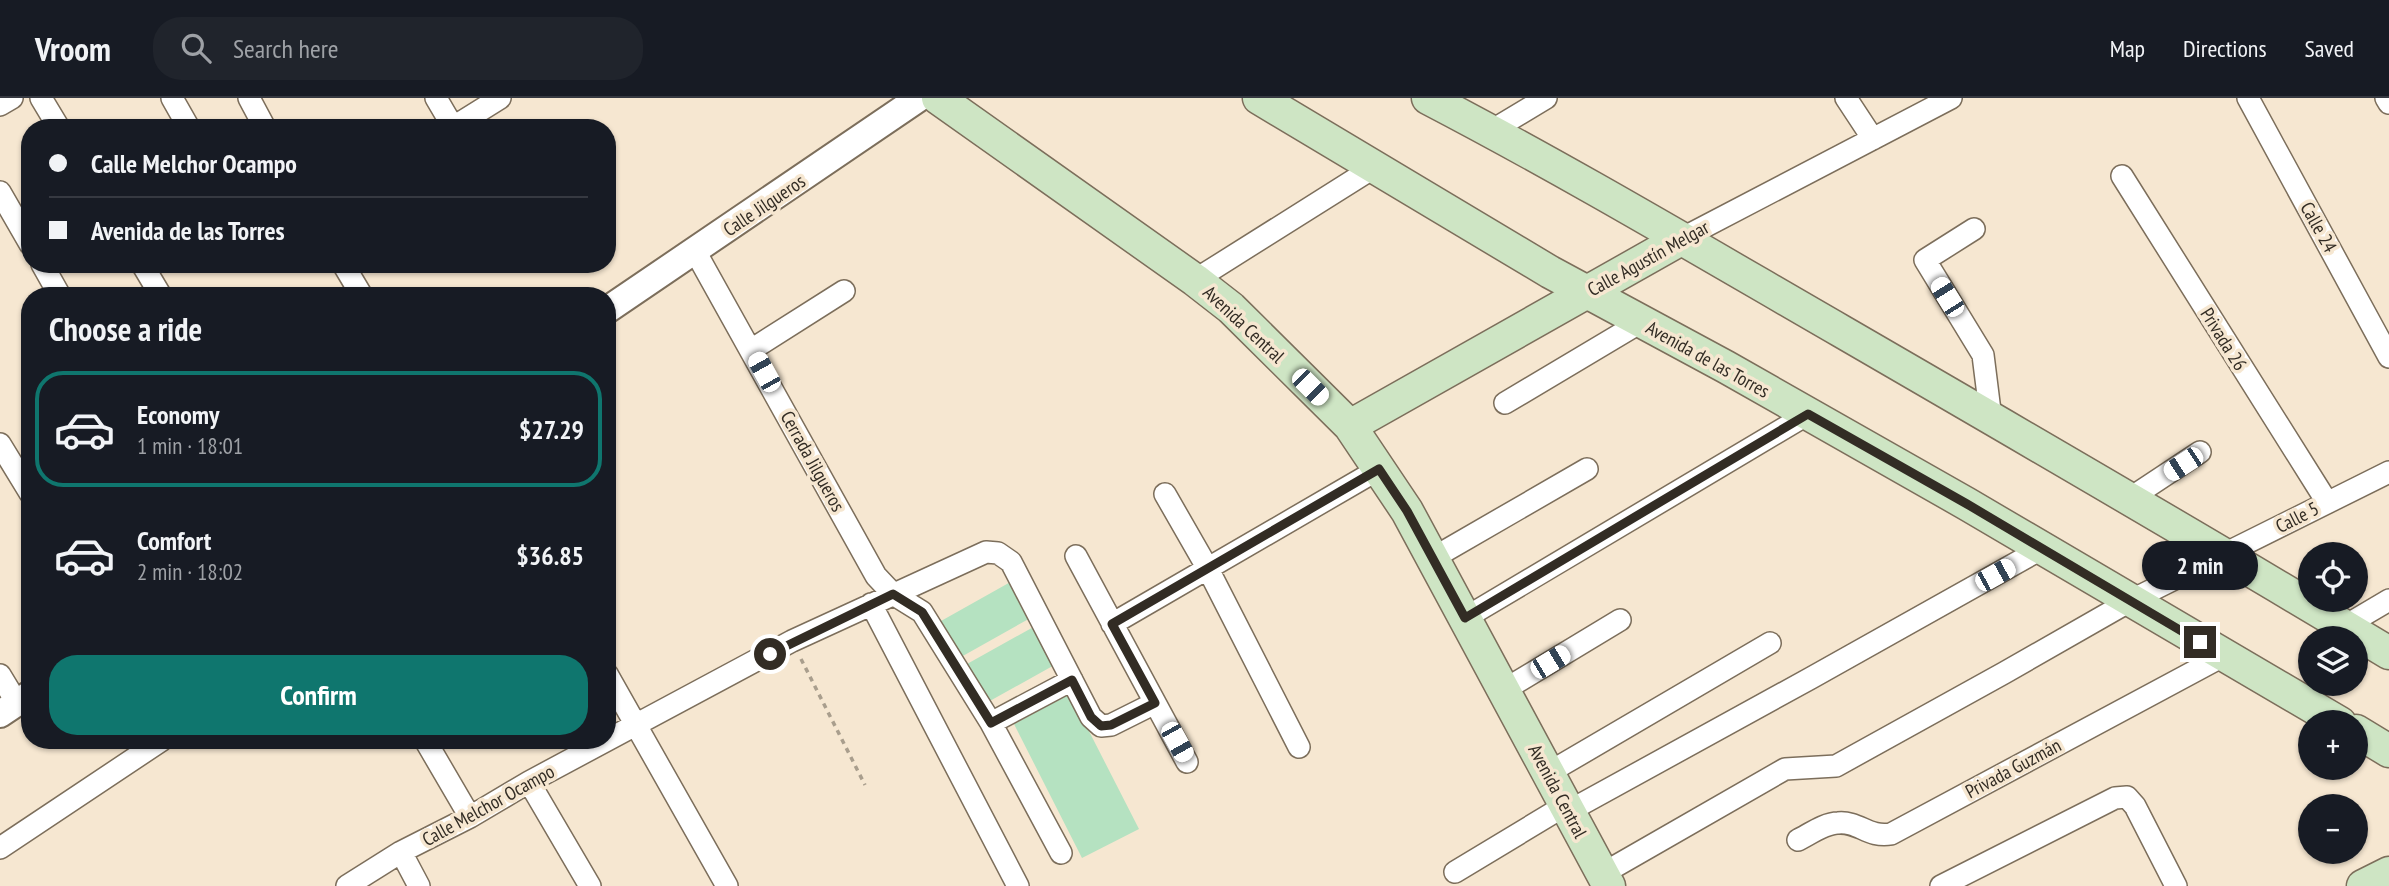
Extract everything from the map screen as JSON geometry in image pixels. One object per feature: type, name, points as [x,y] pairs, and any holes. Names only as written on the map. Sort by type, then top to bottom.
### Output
[{"type":"main road","name":"Avenida Central","points":[[938,98],[1231,308],[1350,426],[1407,511],[1605,880]]},
{"type":"main road","name":"Avenida de las Torres","points":[[1259,98],[1586,292],[1967,504],[2317,710]]},
{"type":"main road","points":[[1428,98],[1492,131],[1681,239],[2345,626]]},
{"type":"main road","name":"Calle Agustín Melgar","points":[[1350,426],[1681,239]]},
{"type":"main road","points":[[2368,640],[2389,653]]},
{"type":"main road","points":[[2368,739],[2389,751]]},
{"type":"main road","points":[[2363,886],[2389,873]]},
{"type":"street","points":[[0,105],[12,98]]},
{"type":"street","points":[[41,98],[54,119]]},
{"type":"street","points":[[172,98],[184,119]]},
{"type":"street","points":[[249,98],[260,119]]},
{"type":"street","points":[[436,98],[447,119]]},
{"type":"street","points":[[466,119],[500,98]]},
{"type":"street","name":"Calle Jilgueros","points":[[616,304],[919,98]]},
{"type":"street","points":[[1492,131],[1546,98]]},
{"type":"street","points":[[1846,98],[1872,139]]},
{"type":"street","name":"Calle Agustín Melgar","points":[[1681,239],[1951,98]]},
{"type":"street","name":"Calle 24","points":[[2248,98],[2389,356]]},
{"type":"street","points":[[2386,98],[2389,103]]},
{"type":"street","points":[[1195,280],[1373,168]]},
{"type":"street","name":"Privada 26","points":[[2122,176],[2326,502]]},
{"type":"street","points":[[0,192],[21,228]]},
{"type":"street","points":[[1974,229],[1925,260],[1983,355],[1991,419]]},
{"type":"street","name":"Cerrada Jilgueros","points":[[695,251],[876,576],[893,594],[922,612],[991,723],[1061,853]]},
{"type":"street","points":[[751,350],[844,291]]},
{"type":"street","points":[[1505,402],[1641,322]]},
{"type":"street","points":[[1465,618],[1808,414]]},
{"type":"street","points":[[0,444],[21,478]]},
{"type":"street","points":[[2129,499],[2200,452]]},
{"type":"street","points":[[1112,624],[1379,469]]},
{"type":"street","points":[[1433,558],[1587,469]]},
{"type":"street","name":"Calle 5","points":[[1605,880],[1785,769],[1836,766],[2130,601],[2389,472]]},
{"type":"street","points":[[1165,494],[1208,569],[1300,747]]},
{"type":"street","points":[[1455,872],[2041,549]]},
{"type":"street","name":"Calle Melchor Ocampo","points":[[616,737],[792,642],[986,552],[998,553],[1012,562],[1091,717],[1101,726],[1111,725],[1155,703]]},
{"type":"street","points":[[1076,556],[1187,762]]},
{"type":"street","points":[[2345,626],[2389,600]]},
{"type":"street","points":[[871,604],[1018,886]]},
{"type":"street","points":[[1504,690],[1620,620]]},
{"type":"street","points":[[1548,773],[1770,643]]},
{"type":"street","name":"Privada Guzmán","points":[[1798,840],[1835,823],[1847,823],[1878,836],[1891,834],[2223,656]]},
{"type":"street","points":[[0,675],[15,704]]},
{"type":"street","points":[[991,723],[1072,680]]},
{"type":"street","points":[[616,689],[727,886]]},
{"type":"street","points":[[0,848],[148,749]]},
{"type":"street","points":[[430,749],[470,817]]},
{"type":"street","name":"Calle Melchor Ocampo","points":[[347,886],[401,852],[593,749]]},
{"type":"street","points":[[529,782],[590,886]]},
{"type":"street","points":[[1941,886],[2115,798],[2122,797],[2127,797],[2135,806],[2176,886]]},
{"type":"street","points":[[401,852],[419,886]]},
{"type":"path","points":[[792,642],[865,785]]},
{"type":"green space","points":[[1014,580],[1034,616],[961,657],[941,621]]},
{"type":"green space","points":[[1037,625],[1058,663],[988,702],[967,664]]},
{"type":"green space","points":[[1070,694],[1139,829],[1082,858],[1014,724]]},
{"type":"route","points":[[770,654],[893,594],[922,612],[991,723],[1072,680],[1091,717],[1101,726],[1111,725],[1155,703],[1112,624],[1379,469],[1407,511],[1465,618],[1808,414],[1967,504],[2200,642]]}]
